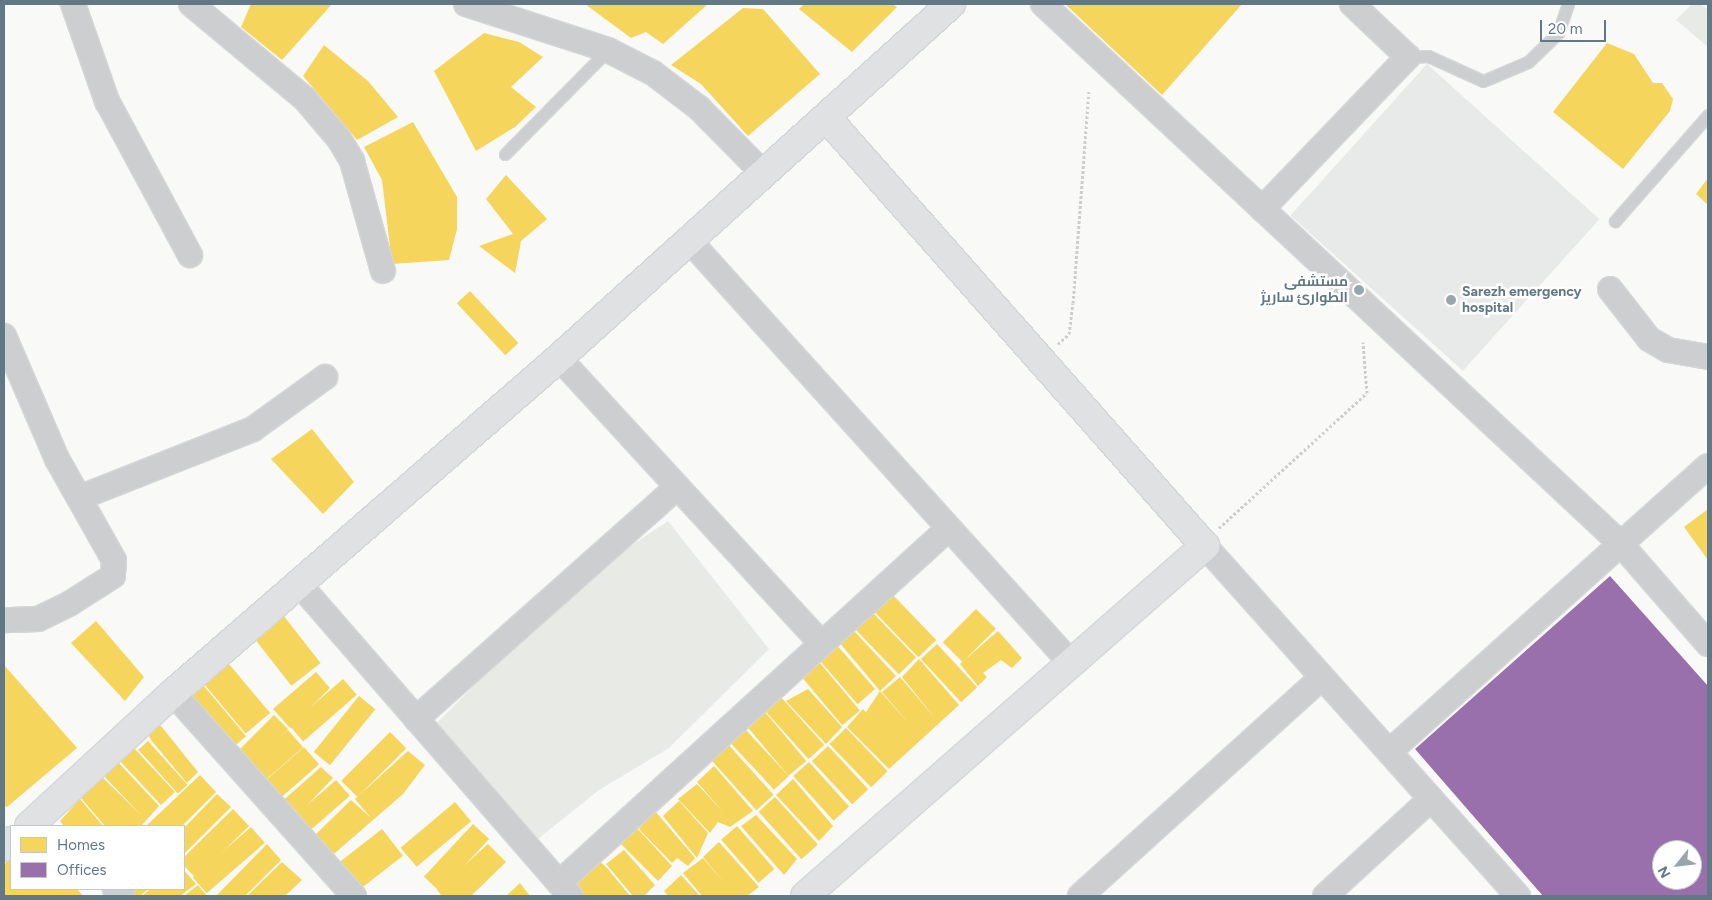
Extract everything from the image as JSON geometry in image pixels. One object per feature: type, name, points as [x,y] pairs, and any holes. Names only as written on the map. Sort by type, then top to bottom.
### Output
[{"type":"street","points":[[73,4],[107,101],[190,255]]},
{"type":"street","points":[[191,4],[305,99],[339,139],[352,161],[383,271]]},
{"type":"street","points":[[466,4],[608,50],[682,94],[763,173]]},
{"type":"street","points":[[42,822],[173,693],[559,358],[688,239],[951,4]]},
{"type":"street","points":[[1043,4],[1619,542],[1708,644]]},
{"type":"street","points":[[1262,209],[1408,57],[1352,4]]},
{"type":"street","points":[[826,117],[1205,546],[1518,896]]},
{"type":"street","points":[[688,239],[1071,663]]},
{"type":"street","points":[[1610,289],[1649,339],[1668,350],[1708,357]]},
{"type":"street","points":[[4,336],[57,459],[114,560],[112,576],[38,619],[4,620]]},
{"type":"street","points":[[559,358],[821,643]]},
{"type":"street","points":[[79,498],[253,429],[325,377]]},
{"type":"street","points":[[1389,752],[1619,542],[1708,466]]},
{"type":"street","points":[[416,718],[677,487]]},
{"type":"street","points":[[300,584],[564,890],[821,643],[949,528]]},
{"type":"street","points":[[805,896],[1205,546]]},
{"type":"street","points":[[1080,896],[1322,677]]},
{"type":"street","points":[[173,693],[354,896]]},
{"type":"street","points":[[1325,896],[1431,799]]},
{"type":"lane","points":[[1408,57],[1428,56],[1483,80],[1528,62],[1558,34],[1568,4]]},
{"type":"lane","points":[[505,154],[608,50]]},
{"type":"lane","points":[[1615,221],[1708,115]]},
{"type":"path","points":[[1041,360],[1069,334],[1089,92]]},
{"type":"path","points":[[1205,546],[1224,523],[1366,393],[1363,342]]},
{"type":"shaded area","points":[[1692,4],[1701,4],[1708,10],[1708,47],[1676,20]]},
{"type":"shaded area","name":"Sarezh emergency hospital","points":[[1427,64],[1599,219],[1463,371],[1290,216]]},
{"type":"shaded area","points":[[668,521],[769,649],[669,748],[599,790],[533,843],[432,728],[575,583]]},
{"type":"building: Homes","points":[[251,4],[332,4],[282,60],[241,27]]},
{"type":"building: Homes","points":[[585,4],[708,4],[663,44],[646,32],[631,38]]},
{"type":"building: Homes","points":[[804,4],[892,4],[897,7],[852,52],[799,9]]},
{"type":"building: Homes","points":[[1065,4],[1242,4],[1162,95]]},
{"type":"building: Homes","points":[[743,8],[763,9],[820,74],[748,136],[701,84],[671,65]]},
{"type":"building: Homes","points":[[484,33],[519,42],[543,57],[511,87],[536,107],[515,127],[476,151],[434,71]]},
{"type":"building: Homes","points":[[1607,43],[1634,54],[1653,83],[1662,83],[1673,99],[1670,111],[1623,169],[1553,112]]},
{"type":"building: Homes","points":[[324,45],[368,81],[398,117],[357,140],[303,76]]},
{"type":"building: Homes","points":[[413,122],[457,197],[457,229],[449,260],[392,264],[382,180],[364,147]]},
{"type":"building: Homes","points":[[506,175],[547,219],[521,241],[515,273],[479,246],[513,234],[486,199]]},
{"type":"building: Homes","points":[[1708,178],[1708,205],[1696,194]]},
{"type":"building: Homes","points":[[470,291],[518,343],[505,355],[457,303]]},
{"type":"building: Homes","points":[[312,429],[354,482],[323,514],[271,459]]},
{"type":"building: Homes","points":[[1708,509],[1708,560],[1684,527]]},
{"type":"building: Homes","points":[[889,591],[936,640],[918,657],[871,608]]},
{"type":"building: Homes","points":[[976,609],[996,629],[963,662],[943,642]]},
{"type":"building: Homes","points":[[873,613],[916,658],[899,674],[856,630]]},
{"type":"building: Homes","points":[[283,615],[321,663],[291,686],[254,638]]},
{"type":"building: Homes","points":[[96,621],[144,677],[125,701],[71,643]]},
{"type":"building: Homes","points":[[854,631],[896,676],[880,691],[839,642]]},
{"type":"building: Homes","points":[[998,631],[1022,658],[1012,668],[1001,660],[983,673],[987,677],[978,686],[960,664]]},
{"type":"building: Homes","points":[[835,643],[875,689],[858,704],[818,658]]},
{"type":"building: Homes","points":[[937,644],[977,687],[961,702],[921,659]]},
{"type":"building: Homes","points":[[919,659],[959,705],[889,769],[847,727],[863,709],[877,724],[866,712],[880,691],[910,725],[882,692],[900,677],[935,718],[902,677]]},
{"type":"building: Homes","points":[[820,663],[860,710],[842,725],[802,678]]},
{"type":"building: Homes","points":[[229,664],[270,713],[246,734],[204,685]]},
{"type":"building: Homes","points":[[4,665],[77,748],[7,807],[4,806]]},
{"type":"building: Homes","points":[[316,672],[330,688],[290,728],[273,709]]},
{"type":"building: Homes","points":[[343,679],[357,695],[303,741],[289,726]]},
{"type":"building: Homes","points":[[203,685],[246,736],[228,751],[185,700]]},
{"type":"building: Homes","points":[[808,689],[842,727],[826,744],[786,701]]},
{"type":"building: Homes","points":[[359,696],[375,709],[330,765],[314,752]]},
{"type":"building: Homes","points":[[780,696],[824,745],[809,759],[764,710]]},
{"type":"building: Homes","points":[[765,712],[806,761],[789,776],[747,727]]},
{"type":"building: Homes","points":[[274,715],[288,729],[248,769],[234,755]]},
{"type":"building: Homes","points":[[157,721],[198,772],[187,783],[151,740],[147,731]]},
{"type":"building: Homes","points":[[743,727],[789,776],[774,790],[728,741]]},
{"type":"building: Homes","points":[[846,728],[888,771],[871,787],[829,744]]},
{"type":"building: Homes","points":[[288,730],[303,747],[261,784],[246,767]]},
{"type":"building: Homes","points":[[390,732],[406,748],[357,797],[341,781]]},
{"type":"building: Homes","points":[[148,741],[187,785],[178,794],[138,750]]},
{"type":"building: Homes","points":[[726,742],[774,795],[756,810],[709,757]]},
{"type":"building: Homes","points":[[132,746],[175,792],[161,805],[118,759]]},
{"type":"building: Homes","points":[[828,746],[868,789],[852,804],[812,761]]},
{"type":"building: Homes","points":[[304,747],[319,764],[276,802],[261,784]]},
{"type":"building: Homes","points":[[408,751],[425,765],[403,794],[328,859],[311,839],[351,800],[371,818],[355,799]]},
{"type":"building: Homes","points":[[116,760],[159,806],[142,825],[104,825],[81,798],[102,777],[141,815],[103,775]]},
{"type":"building: Homes","points":[[809,762],[849,807],[834,821],[793,776]]},
{"type":"building: Homes","points":[[714,766],[753,811],[730,827],[718,822],[710,833],[678,799],[697,784],[723,812],[697,782]]},
{"type":"building: Homes","points":[[321,767],[333,778],[294,819],[279,804]]},
{"type":"building: Homes","points":[[200,775],[216,792],[183,825],[147,825]]},
{"type":"building: Homes","points":[[793,779],[833,826],[819,841],[776,795]]},
{"type":"building: Homes","points":[[336,780],[350,796],[306,834],[292,818]]},
{"type":"building: Homes","points":[[217,794],[231,807],[185,853],[185,827]]},
{"type":"building: Homes","points":[[775,797],[818,845],[801,859],[759,812]]},
{"type":"building: Homes","points":[[80,799],[102,825],[63,825],[60,821]]},
{"type":"building: Homes","points":[[679,801],[708,833],[697,858],[663,816]]},
{"type":"building: Homes","points":[[455,802],[471,821],[417,867],[401,848]]},
{"type":"building: Homes","points":[[233,809],[249,826],[196,878],[185,867],[185,856]]},
{"type":"building: Homes","points":[[655,811],[695,858],[688,866],[677,858],[672,863],[639,829]]},
{"type":"building: Homes","points":[[756,815],[797,859],[784,875],[741,826]]},
{"type":"building: Homes","points":[[473,824],[489,839],[440,892],[424,877]]},
{"type":"building: Homes","points":[[737,826],[774,869],[759,883],[721,840]]},
{"type":"building: Homes","points":[[251,827],[265,843],[207,893],[193,878]]},
{"type":"building: Homes","points":[[636,827],[672,866],[658,881],[617,840]]},
{"type":"building: Homes","points":[[382,829],[403,856],[356,892],[336,865]]},
{"type":"building: Homes","points":[[719,842],[759,887],[747,896],[702,896],[683,873],[703,858],[725,884],[703,857]]},
{"type":"building: Homes","points":[[267,844],[281,860],[245,896],[216,896]]},
{"type":"building: Homes","points":[[488,844],[506,862],[471,896],[442,896],[437,890]]},
{"type":"building: Homes","points":[[624,850],[655,885],[644,896],[633,896],[606,864]]},
{"type":"building: Homes","points":[[10,858],[10,890],[78,890],[83,896],[4,896],[4,865]]},
{"type":"building: Homes","points":[[596,858],[607,868],[630,896],[584,896],[576,886]]},
{"type":"building: Homes","points":[[282,862],[302,880],[285,896],[247,896]]},
{"type":"building: Homes","points":[[185,871],[196,884],[180,896],[142,896],[149,890],[185,890]]},
{"type":"building: Homes","points":[[681,875],[700,896],[668,896],[664,891]]},
{"type":"building: Homes","points":[[520,883],[530,896],[506,896]]},
{"type":"building: Homes","points":[[198,885],[207,896],[184,896]]},
{"type":"building: Homes","points":[[126,890],[147,890],[140,896],[132,896]]},
{"type":"building: Offices","points":[[1610,576],[1708,686],[1708,896],[1543,896],[1415,749]]},
{"type":"place","name":"مستشفى الطوارئ ساريژ","points":[[1359,290]]},
{"type":"place","name":"Sarezh emergency hospital","points":[[1451,300]]}]
